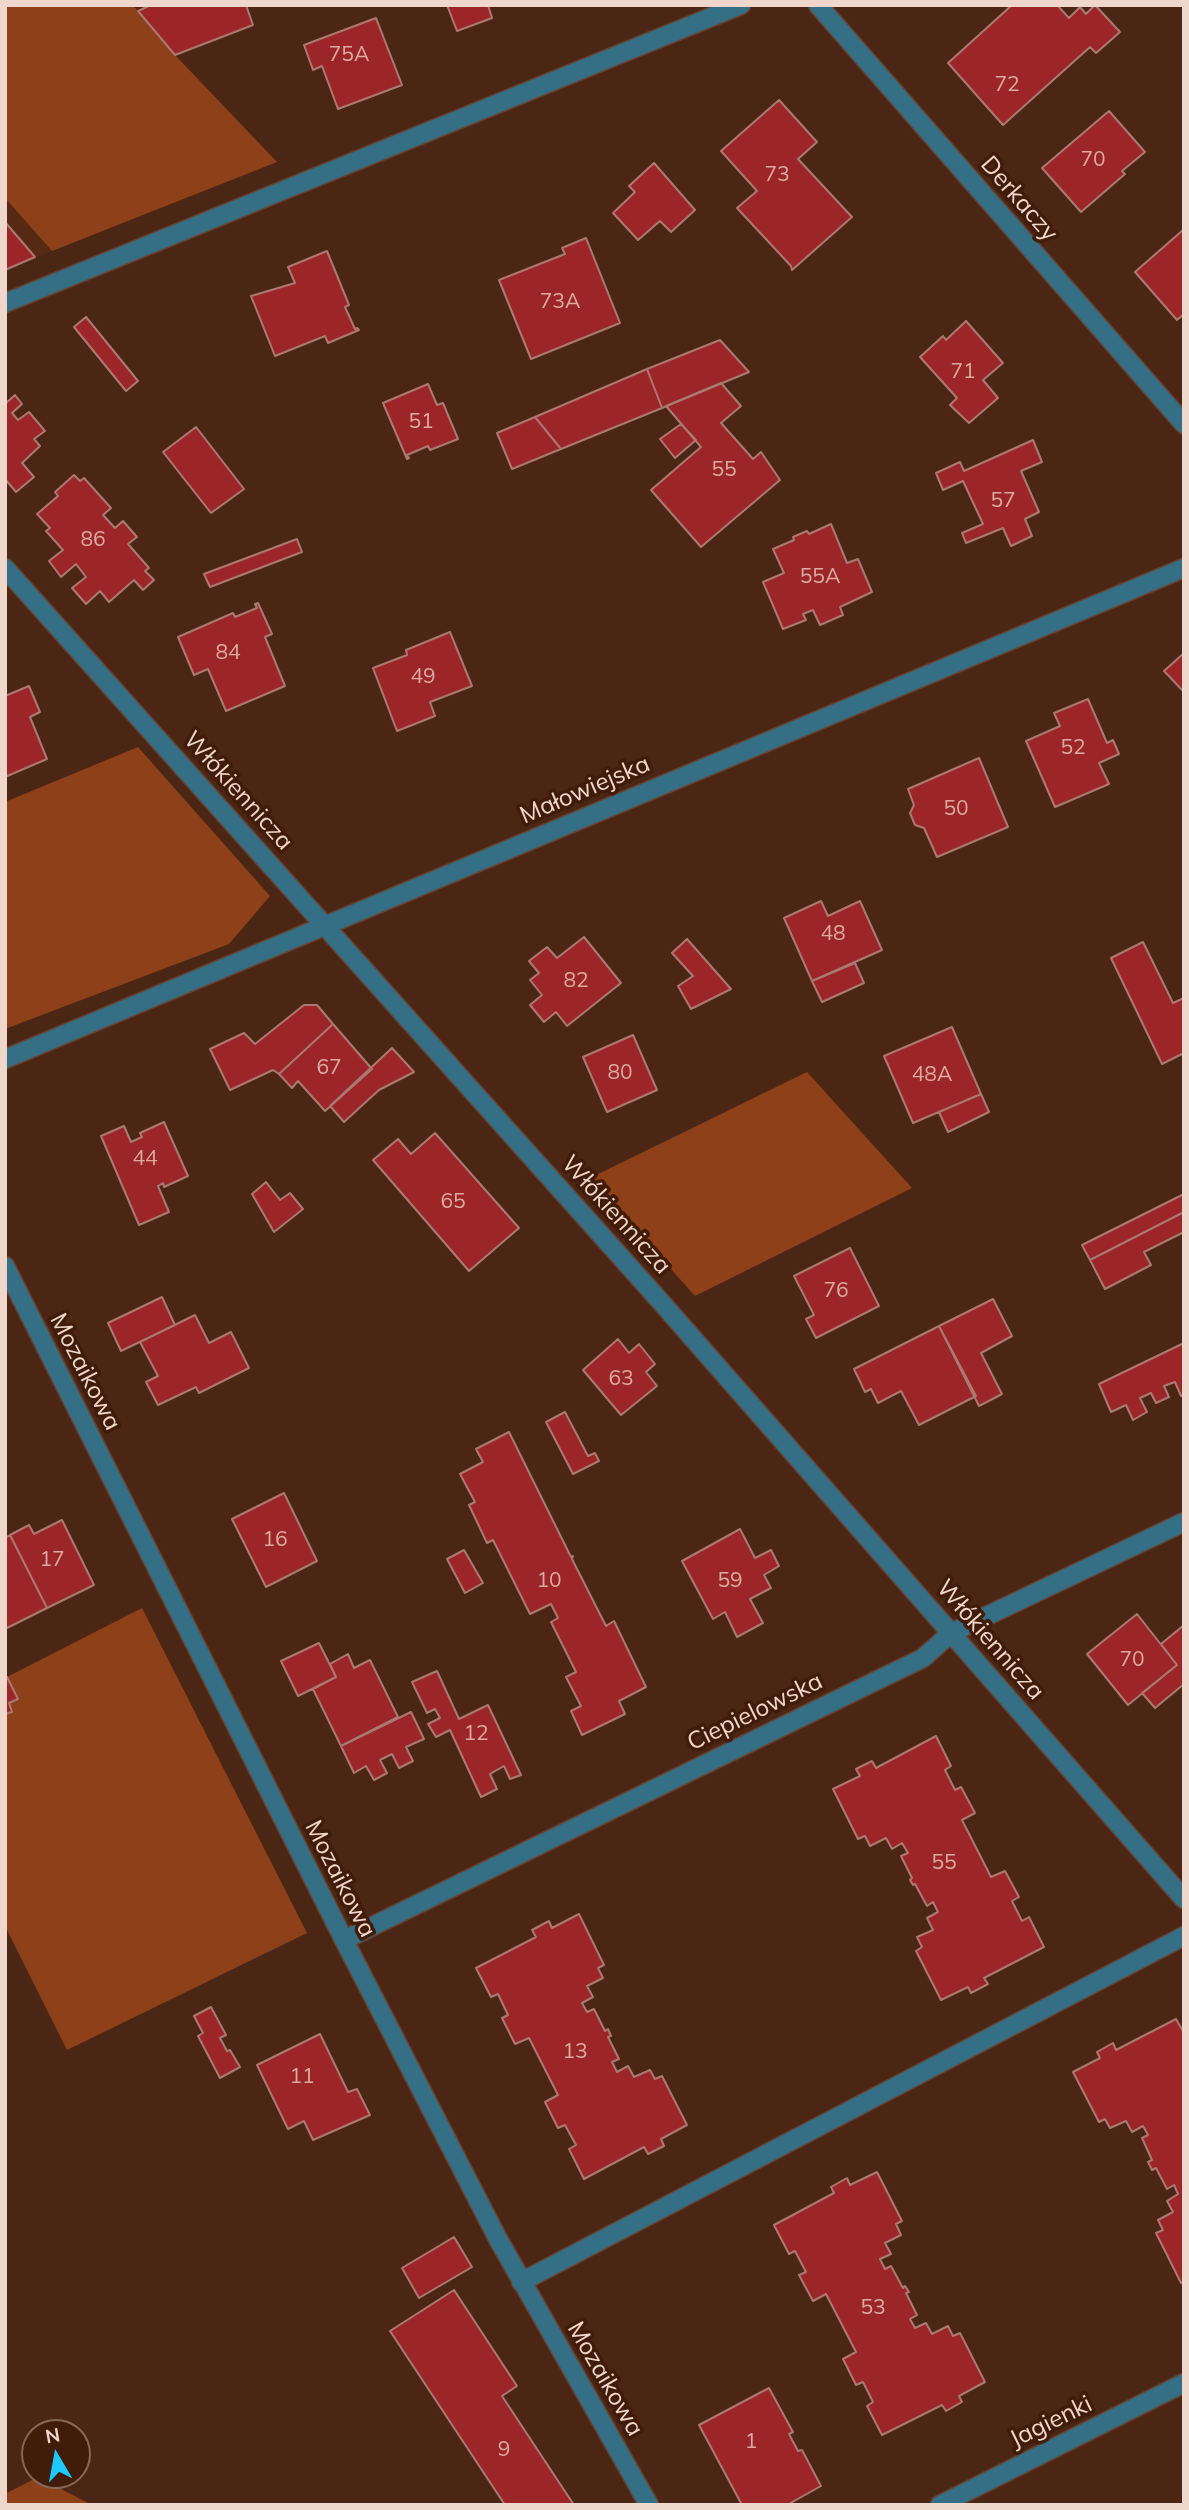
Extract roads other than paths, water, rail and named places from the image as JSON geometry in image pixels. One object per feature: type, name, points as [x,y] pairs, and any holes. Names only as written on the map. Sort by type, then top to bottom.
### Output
[{"type":"street","points":[[5,303],[741,5]]},
{"type":"street","name":"Derkaczy","points":[[818,5],[1184,424]]},
{"type":"street","name":"Włókiennicza","points":[[5,568],[324,924],[1184,1899]]},
{"type":"street","name":"Małowiejska","points":[[5,1059],[1184,568]]},
{"type":"street","name":"Mozaikowa","points":[[5,1265],[344,1940],[522,2282],[649,2505]]},
{"type":"street","name":"Ciepielowska","points":[[344,1940],[923,1658],[951,1633],[1184,1522]]},
{"type":"street","points":[[522,2282],[1184,1936]]},
{"type":"street","name":"Jagienki","points":[[940,2505],[1184,2384]]}]
